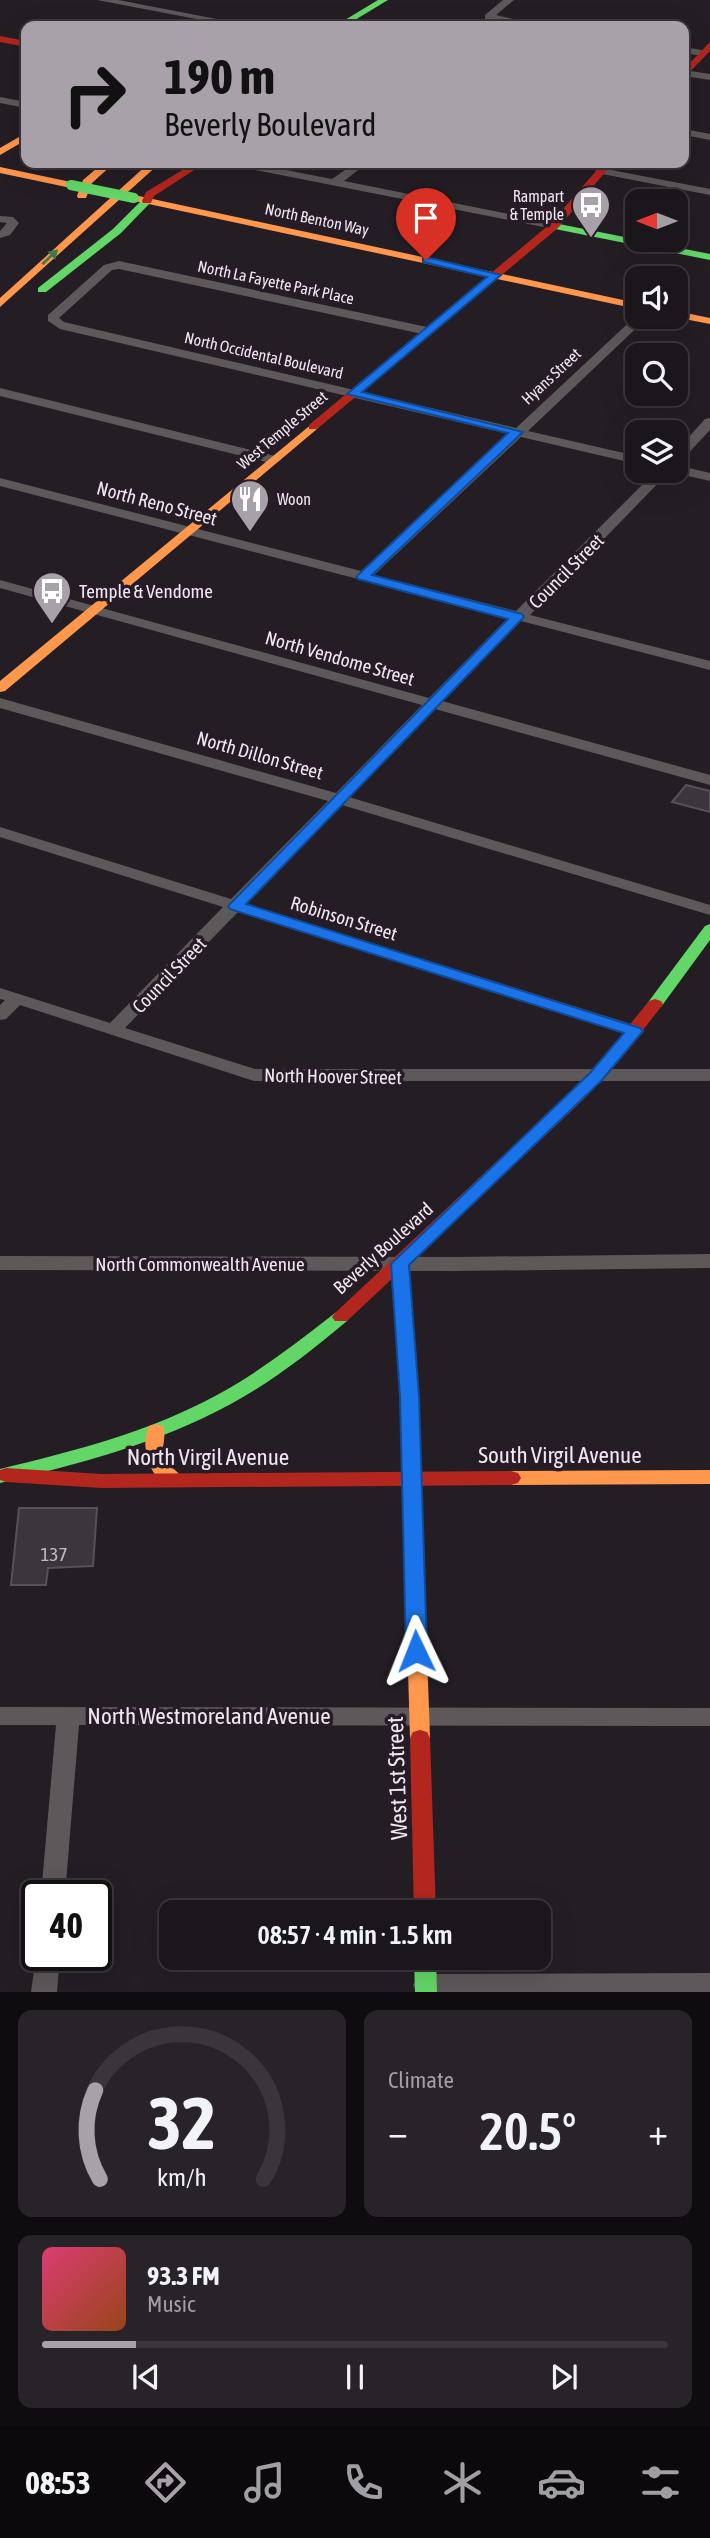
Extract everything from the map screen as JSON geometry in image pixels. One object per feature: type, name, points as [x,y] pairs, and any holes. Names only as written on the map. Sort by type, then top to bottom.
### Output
[{"type":"main road","points":[[348,21],[384,0]]},
{"type":"main road","points":[[376,21],[402,6]]},
{"type":"main road","points":[[0,39],[21,43]]},
{"type":"main road","points":[[689,69],[706,49]]},
{"type":"main road","points":[[0,152],[21,139]]},
{"type":"main road","points":[[75,195],[104,168]]},
{"type":"main road","points":[[75,195],[117,168]]},
{"type":"main road","points":[[0,304],[150,168]]},
{"type":"main road","points":[[0,321],[95,249],[141,200],[192,168]]},
{"type":"main road","name":"West Temple Street","points":[[0,688],[554,226],[604,168]]},
{"type":"main road","name":"North Benton Way","points":[[0,170],[75,195],[141,200],[625,303]]},
{"type":"main road","points":[[554,226],[710,257]]},
{"type":"main road","points":[[688,316],[710,321]]},
{"type":"main road","name":"Beverly Boulevard","points":[[3,1475],[99,1450],[195,1416],[254,1383],[292,1355],[400,1264],[596,1076],[635,1031],[710,929]]},
{"type":"main road","name":"West 1st Street","points":[[400,1264],[408,1362],[425,1900]]},
{"type":"main road","points":[[156,1432],[151,1457],[153,1463],[174,1480]]},
{"type":"main road","name":"North Virgil Avenue","points":[[3,1475],[102,1481],[411,1479]]},
{"type":"main road","name":"South Virgil Avenue","points":[[411,1479],[710,1477]]},
{"type":"main road","points":[[425,1970],[426,1989]]},
{"type":"street","points":[[102,0],[201,21]]},
{"type":"street","points":[[491,21],[509,0]]},
{"type":"street","points":[[689,74],[710,77]]},
{"type":"street","points":[[0,100],[21,104]]},
{"type":"street","points":[[689,133],[710,137]]},
{"type":"street","points":[[260,168],[554,226]]},
{"type":"street","points":[[334,183],[355,168]]},
{"type":"street","points":[[609,168],[710,192]]},
{"type":"street","points":[[0,219],[9,219],[13,223],[6,233],[0,235]]},
{"type":"street","name":"North La Fayette Park Place","points":[[118,265],[428,331]]},
{"type":"street","name":"North Occidental Boulevard","points":[[118,265],[108,267],[54,314],[52,320],[60,325],[625,457]]},
{"type":"street","name":"Hyans Street","points":[[363,577],[628,329]]},
{"type":"street","points":[[0,392],[274,460]]},
{"type":"street","points":[[688,445],[710,422]]},
{"type":"street","points":[[688,472],[710,477]]},
{"type":"street","name":"North Reno Street","points":[[0,482],[710,666]]},
{"type":"street","name":"Council Street","points":[[114,1029],[651,483]]},
{"type":"street","name":"North Vendome Street","points":[[0,584],[710,780]]},
{"type":"street","name":"North Dillon Street","points":[[0,702],[710,910]]},
{"type":"street","name":"Robinson Street","points":[[0,832],[635,1031]]},
{"type":"street","name":"North Hoover Street","points":[[0,993],[254,1075],[710,1076]]},
{"type":"street","points":[[0,1016],[18,998]]},
{"type":"street","name":"North Commonwealth Avenue","points":[[0,1263],[400,1264],[710,1261]]},
{"type":"street","name":"North Westmoreland Avenue","points":[[0,1716],[710,1717]]},
{"type":"street","points":[[54,1880],[68,1717]]},
{"type":"street","points":[[44,1992],[46,1971]]},
{"type":"street","points":[[426,1989],[710,1984]]},
{"type":"building","points":[[686,785],[710,791],[710,812],[672,802]]},
{"type":"building","points":[[19,1508],[97,1508],[93,1566],[48,1568],[46,1585],[11,1585]]},
{"type":"traffic: fast","points":[[348,21],[384,0]]},
{"type":"traffic: fast","points":[[71,185],[134,198]]},
{"type":"traffic: fast","points":[[42,290],[117,231],[147,201]]},
{"type":"traffic: fast","points":[[554,226],[710,257]]},
{"type":"traffic: fast","points":[[655,1004],[710,929]]},
{"type":"traffic: fast","points":[[0,1476],[140,1437],[222,1401],[301,1350],[341,1317]]},
{"type":"traffic: fast","points":[[425,1970],[426,1992]]},
{"type":"traffic: slow","points":[[0,152],[21,139]]},
{"type":"traffic: slow","points":[[82,196],[87,182],[103,168]]},
{"type":"traffic: slow","points":[[0,304],[150,168]]},
{"type":"traffic: slow","points":[[0,170],[71,185]]},
{"type":"traffic: slow","points":[[134,198],[625,303]]},
{"type":"traffic: slow","points":[[688,316],[710,321]]},
{"type":"traffic: slow","points":[[0,688],[313,427]]},
{"type":"traffic: slow","points":[[400,1264],[409,1397],[420,1738]]},
{"type":"traffic: slow","points":[[156,1431],[156,1459],[174,1480]]},
{"type":"traffic: slow","points":[[511,1478],[710,1477]]},
{"type":"traffic: jam","points":[[0,39],[21,43]]},
{"type":"traffic: jam","points":[[689,69],[710,45]]},
{"type":"traffic: jam","points":[[147,201],[150,194],[192,168]]},
{"type":"traffic: jam","points":[[313,427],[554,226],[604,168]]},
{"type":"traffic: jam","points":[[341,1317],[577,1096],[612,1058],[655,1004]]},
{"type":"traffic: jam","points":[[6,1475],[102,1481],[511,1478]]},
{"type":"traffic: jam","points":[[420,1738],[425,1900]]},
{"type":"place","name":"Rampart & Temple","points":[[591,239]]},
{"type":"place","name":"Woon","points":[[250,533]]},
{"type":"place","name":"Temple & Vendome","points":[[52,625]]},
{"type":"route","points":[[416,1651],[409,1397],[400,1264],[596,1076],[635,1031],[236,906],[517,617],[363,577],[517,432],[353,394],[496,275],[426,260]]}]
